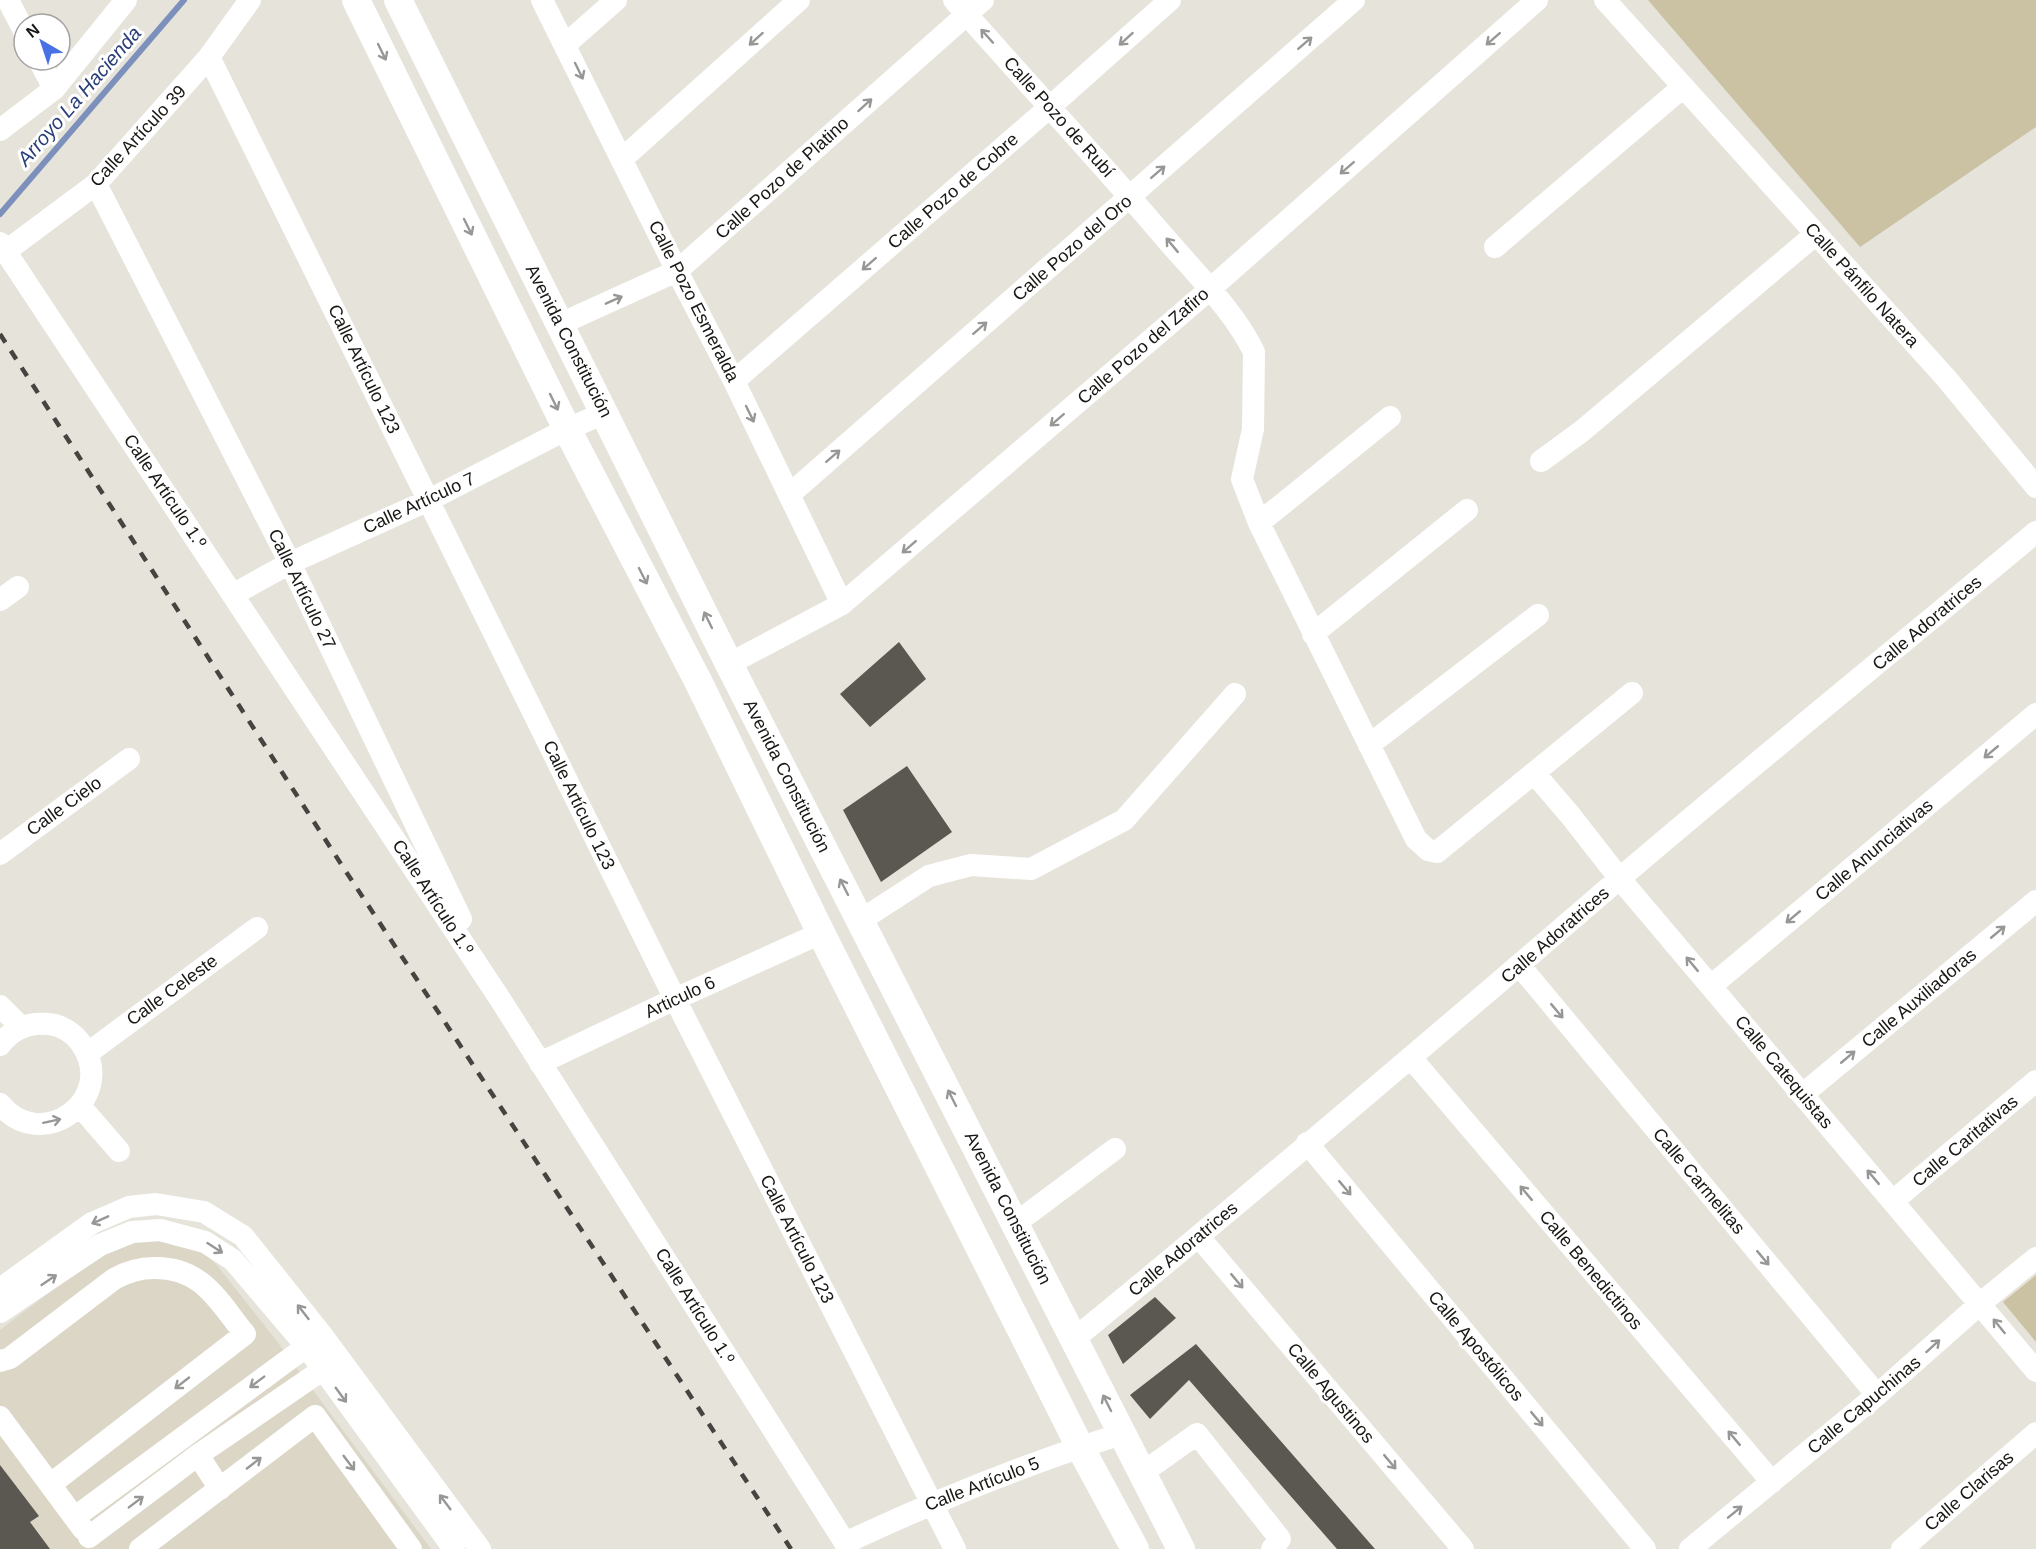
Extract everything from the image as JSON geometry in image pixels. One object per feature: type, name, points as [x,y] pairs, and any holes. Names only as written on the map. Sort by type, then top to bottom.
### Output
[{"type":"main road","name":"Avenida Constitución","points":[[356,0],[567,429],[698,681],[821,933],[1080,1447],[1135,1549]]},
{"type":"main road","name":"Avenida Constitución","points":[[398,0],[729,664],[1181,1549]]},
{"type":"street","points":[[0,130],[54,89],[126,0]]},
{"type":"street","name":"Calle Artículo 39","points":[[3,247],[96,184],[209,57],[250,0]]},
{"type":"street","name":"Calle Pozo Esmeralda","points":[[542,0],[734,381],[842,604]]},
{"type":"street","points":[[566,44],[616,0]]},
{"type":"street","points":[[622,159],[799,0]]},
{"type":"street","name":"Calle Pozo de Cobre","points":[[734,381],[1170,0]]},
{"type":"street","name":"Calle Pozo del Oro","points":[[789,495],[1354,0]]},
{"type":"street","name":"Calle Pozo del Zafiro","points":[[729,664],[842,604],[1209,290],[1537,0]]},
{"type":"street","name":"Calle Pánfilo Natera","points":[[1605,0],[1946,378],[2036,487]]},
{"type":"street","name":"Calle Pozo de Platino","points":[[560,324],[677,271],[968,5]]},
{"type":"street","name":"Calle Pozo de Rubí","points":[[968,5],[1238,325],[1254,352],[1253,429],[1242,479],[1258,523],[1416,838],[1428,850],[1437,852],[1534,773]]},
{"type":"street","name":"Calle Artículo 123","points":[[209,57],[675,999],[955,1549]]},
{"type":"street","points":[[45,72],[54,89]]},
{"type":"street","points":[[1495,247],[1683,87]]},
{"type":"street","name":"Calle Artículo 27","points":[[96,184],[290,563],[500,999]]},
{"type":"street","points":[[1541,461],[1582,431],[1816,234]]},
{"type":"street","name":"Calle Artículo 1.º","points":[[3,247],[500,999],[847,1546]]},
{"type":"street","name":"Calle Artículo 7","points":[[234,594],[290,563],[429,500],[567,429],[605,413]]},
{"type":"street","points":[[1258,523],[1390,417]]},
{"type":"street","points":[[1313,634],[1467,510]]},
{"type":"street","name":"Calle Adoratrices","points":[[1074,1339],[2036,532]]},
{"type":"street","points":[[0,600],[18,587]]},
{"type":"street","points":[[1369,745],[1538,615]]},
{"type":"street","points":[[1534,773],[1632,693]]},
{"type":"street","points":[[861,920],[930,876],[971,865],[1031,869],[1124,820],[1235,694]]},
{"type":"street","name":"Calle Anunciativas","points":[[1711,986],[2036,714]]},
{"type":"street","name":"Calle Cielo","points":[[0,854],[129,759]]},
{"type":"street","name":"Calle Catequistas","points":[[1534,773],[1620,879],[2036,1371]]},
{"type":"street","name":"Calle Auxiliadoras","points":[[1803,1094],[2036,901]]},
{"type":"street","name":"Calle Celeste","points":[[88,1053],[257,928]]},
{"type":"street","name":"Articulo 6","points":[[540,1063],[821,933]]},
{"type":"street","name":"Calle Carmelitas","points":[[1520,966],[1877,1395]]},
{"type":"street","points":[[0,1006],[21,1027]]},
{"type":"street","points":[[0,1045],[7,1036],[21,1027],[36,1023],[52,1024],[67,1029],[79,1040],[88,1053],[92,1071],[89,1090],[80,1106],[66,1118],[48,1124],[30,1123],[4,1114]]},
{"type":"street","name":"Calle Benedictinos","points":[[1411,1058],[1772,1482]]},
{"type":"street","name":"Calle Caritativas","points":[[1893,1200],[2036,1081]]},
{"type":"street","points":[[80,1106],[119,1151]]},
{"type":"street","name":"Calle Apostólicos","points":[[1307,1143],[1645,1549]]},
{"type":"street","points":[[1016,1223],[1115,1149]]},
{"type":"street","points":[[0,1289],[92,1223],[129,1208],[156,1204],[204,1212],[243,1236],[454,1549]]},
{"type":"street","points":[[0,1312],[100,1245],[132,1232],[160,1230],[205,1242],[233,1260],[314,1340]]},
{"type":"street","name":"Calle Agustinos","points":[[1199,1236],[1463,1549]]},
{"type":"street","name":"Calle Capuchinas","points":[[1690,1549],[1877,1395],[2036,1258]]},
{"type":"street","points":[[0,1361],[10,1358],[128,1270],[145,1268],[183,1271],[196,1278],[210,1290],[245,1334],[51,1484]]},
{"type":"street","points":[[75,1517],[314,1340]]},
{"type":"street","points":[[0,1417],[93,1543],[198,1455],[331,1364]]},
{"type":"street","points":[[331,1364],[480,1549]]},
{"type":"street","points":[[140,1549],[315,1416],[411,1549]]},
{"type":"street","name":"Calle Clarisas","points":[[1902,1549],[2036,1433]]},
{"type":"street","name":"Calle Artículo 5","points":[[847,1546],[932,1502],[1080,1447],[1122,1434]]},
{"type":"street","points":[[1142,1473],[1197,1434],[1280,1539],[1272,1549]]},
{"type":"street","points":[[198,1455],[220,1489]]},
{"type":"shaded area","points":[[1648,0],[2036,0],[2036,127],[1860,247]]},
{"type":"shaded area","points":[[160,1241],[188,1247],[204,1254],[216,1264],[272,1335],[431,1549],[0,1549],[0,1330],[88,1263],[123,1244]]},
{"type":"shaded area","points":[[2036,1275],[2036,1342],[2003,1302]]},
{"type":"building","points":[[899,642],[926,679],[870,727],[840,694]]},
{"type":"building","points":[[907,766],[952,832],[881,882],[843,810]]},
{"type":"building","points":[[1155,1297],[1176,1318],[1123,1364],[1108,1335]]},
{"type":"building","points":[[1196,1344],[1375,1549],[1337,1549],[1189,1380],[1150,1419],[1130,1395]]},
{"type":"building","points":[[0,1465],[39,1516],[30,1522],[50,1549],[0,1549]]},
{"type":"waterway","name":"Arroyo La Hacienda","points":[[0,214],[184,0]]},
{"type":"railway","points":[[0,334],[341,864],[791,1549]]}]
